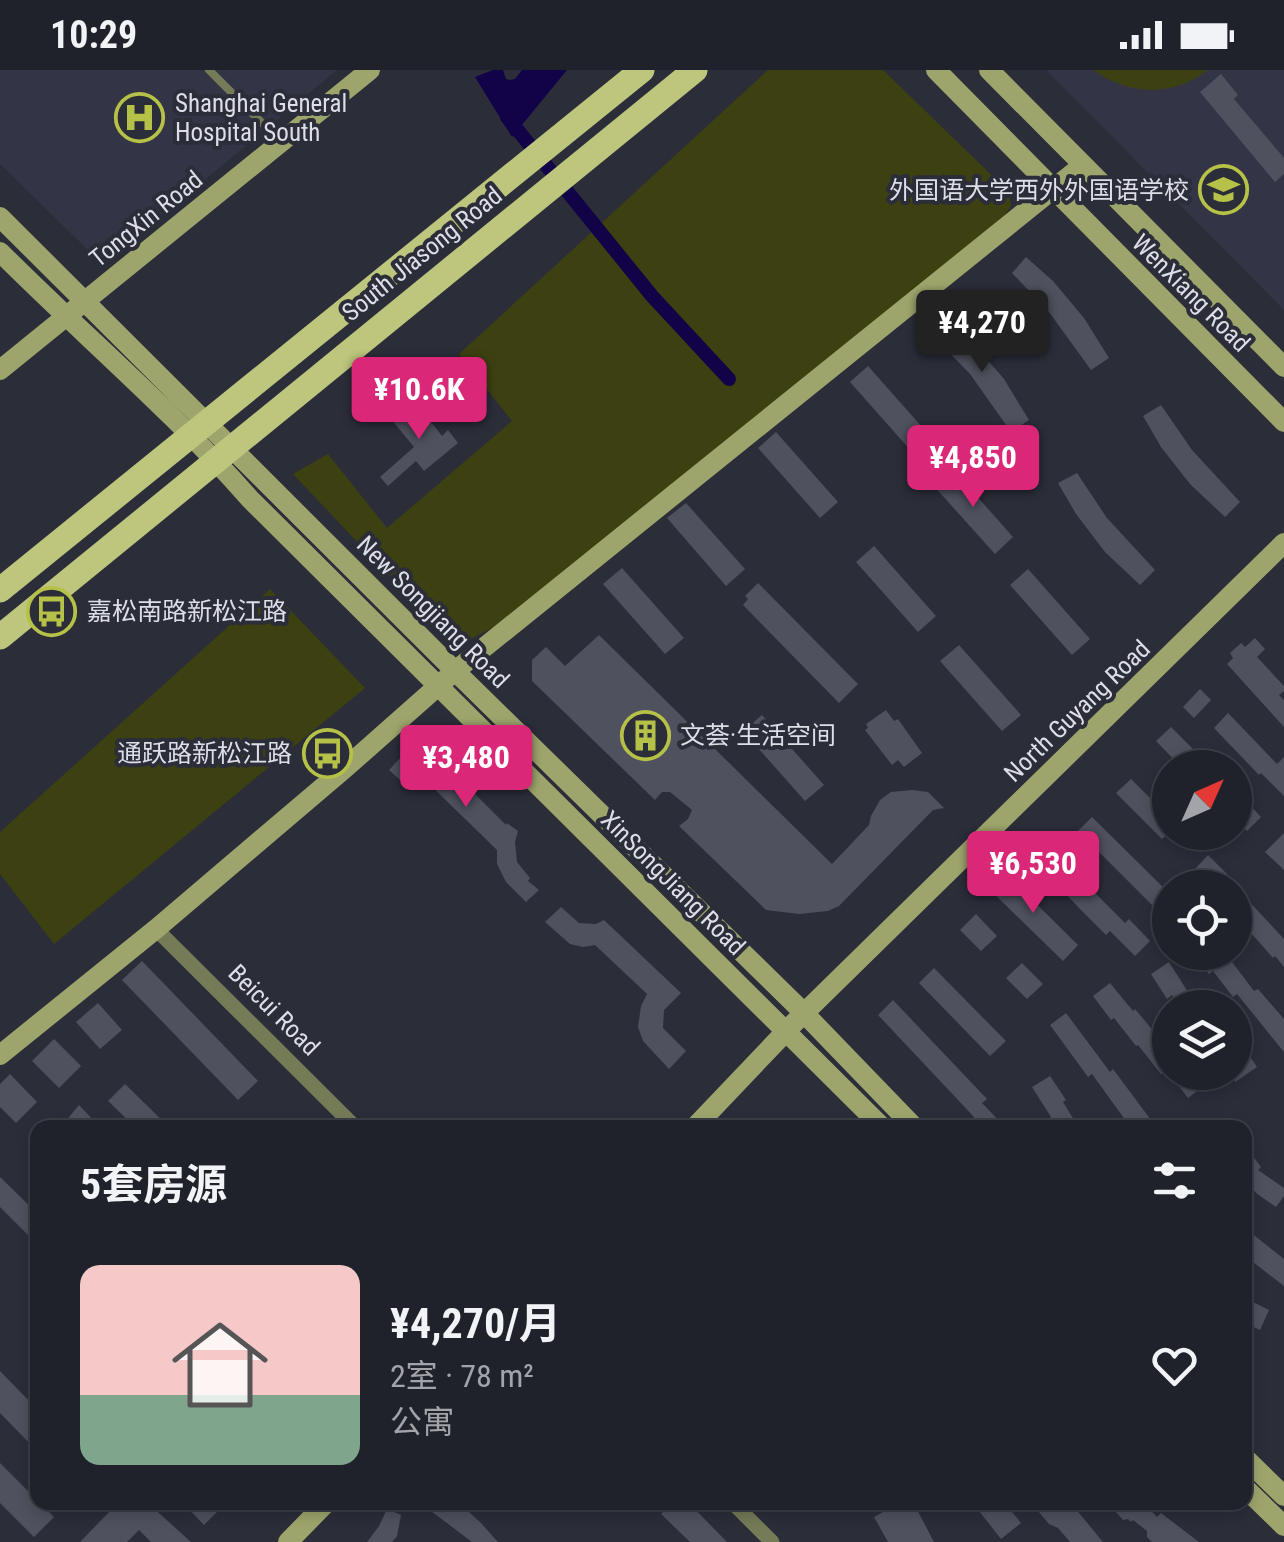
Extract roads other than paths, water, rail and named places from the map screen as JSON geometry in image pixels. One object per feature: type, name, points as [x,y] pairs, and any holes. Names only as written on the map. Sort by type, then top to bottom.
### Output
[{"type":"main road","name":"TongXin Road","points":[[0,370],[370,70]]},
{"type":"main road","name":"South Jiasong Road","points":[[0,590],[642,70]]},
{"type":"main road","name":"South Jiasong Road","points":[[0,637],[696,70]]},
{"type":"main road","name":"WenXiang Road","points":[[936,70],[1284,422]]},
{"type":"main road","name":"WenXiang Road","points":[[989,70],[1284,367]]},
{"type":"main road","points":[[0,1055],[156,929],[447,678],[1083,165]]},
{"type":"main road","points":[[0,217],[85,301],[199,429]]},
{"type":"main road","points":[[0,252],[65,317],[225,454]]},
{"type":"main road","name":"XinSongJiang Road","points":[[225,454],[250,499],[447,678],[874,1120]]},
{"type":"main road","name":"North Guyang Road","points":[[702,1120],[804,1013],[1284,543]]},
{"type":"main road","name":"New Songjiang Road","points":[[447,678],[804,1013],[907,1120]]},
{"type":"main road","points":[[1252,1465],[1284,1496]]},
{"type":"main road","points":[[1252,1495],[1284,1526]]},
{"type":"main road","points":[[288,1542],[319,1510]]},
{"type":"street","name":"Beicui Road","points":[[156,929],[348,1120]]},
{"type":"street","points":[[740,1510],[772,1542]]},
{"type":"lane","points":[[210,70],[281,142]]},
{"type":"waterway","points":[[507,117],[652,296],[729,379]]},
{"type":"place","name":"Shanghai General Hospital South","points":[[140,117]]},
{"type":"place","name":"外国语大学西外外国语学校","points":[[1224,190]]},
{"type":"place","name":"嘉松南路新松江路","points":[[52,611]]},
{"type":"place","name":"文荟·生活空间","points":[[645,735]]},
{"type":"place","name":"通跃路新松江路","points":[[327,753]]}]
